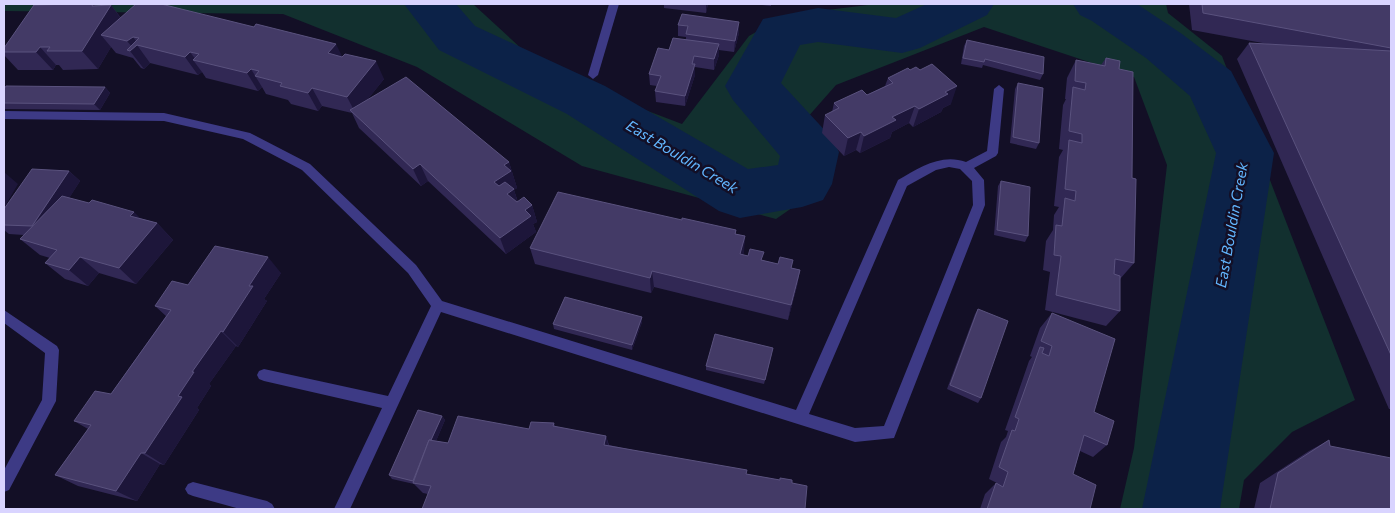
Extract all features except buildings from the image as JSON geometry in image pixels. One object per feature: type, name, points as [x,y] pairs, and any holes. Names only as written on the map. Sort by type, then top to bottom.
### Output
[{"type":"street","points":[[593,75],[614,4]]},
{"type":"street","points":[[966,167],[992,153],[1000,89]]},
{"type":"street","points":[[4,115],[164,117],[246,136],[306,167],[412,269],[438,305],[800,418],[855,435],[889,433],[979,205],[978,180],[966,167],[955,162],[930,168],[902,183],[800,418]]},
{"type":"street","points":[[342,509],[438,305]]},
{"type":"street","points":[[4,316],[52,350],[49,401],[4,485]]},
{"type":"street","points":[[264,375],[391,403]]},
{"type":"street","points":[[193,489],[267,509]]},
{"type":"green space","points":[[4,4],[473,4],[548,73],[682,124],[749,36],[786,15],[876,4],[1166,4],[1168,13],[1222,56],[1355,400],[1292,432],[1244,480],[1239,509],[1120,509],[1134,448],[1167,165],[1134,77],[984,27],[836,85],[799,127],[830,166],[809,196],[776,219],[582,166],[417,67],[283,14],[4,11]]},
{"type":"waterway","name":"East Bouldin Creek","points":[[429,4],[457,38],[586,100],[740,194],[802,184],[810,152],[752,86],[781,31],[818,25],[902,36],[969,4]]},
{"type":"waterway","name":"East Bouldin Creek","points":[[1098,4],[1110,9],[1164,46],[1212,85],[1245,153],[1181,509]]}]
